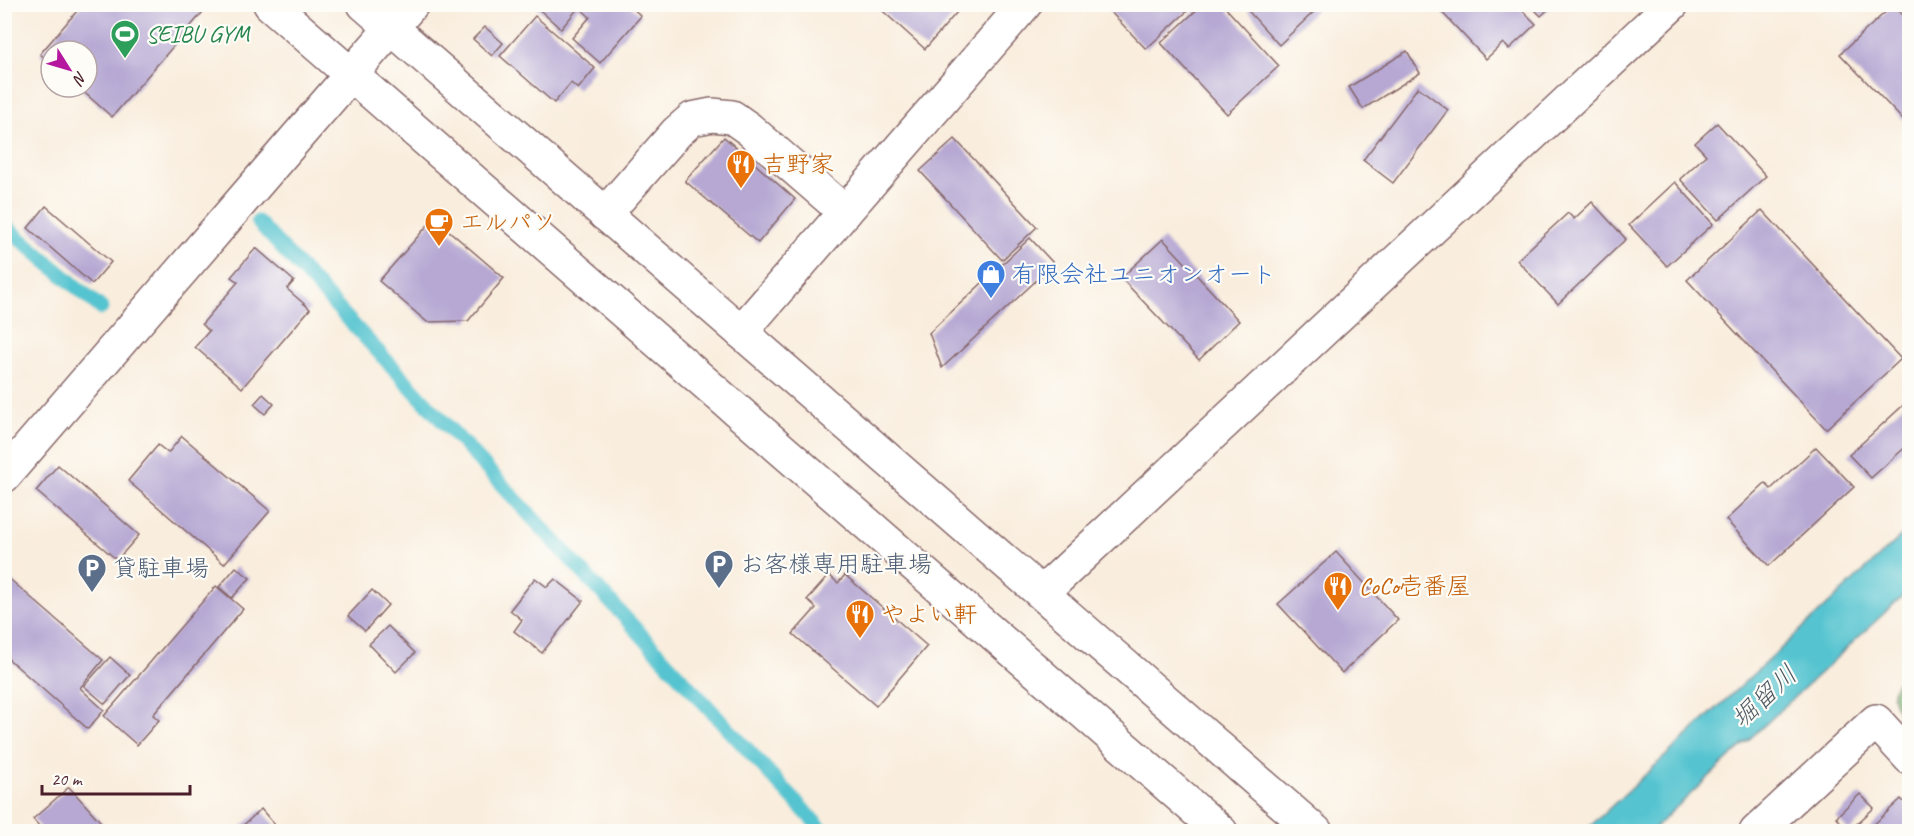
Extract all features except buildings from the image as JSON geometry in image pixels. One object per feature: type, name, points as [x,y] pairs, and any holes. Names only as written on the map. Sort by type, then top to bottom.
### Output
[{"type":"street","points":[[270,4],[1221,831]]},
{"type":"street","points":[[364,4],[402,16],[605,214],[1316,831]]},
{"type":"street","points":[[741,332],[1026,4]]},
{"type":"street","points":[[1042,593],[1672,4]]},
{"type":"street","points":[[4,476],[402,16]]},
{"type":"street","points":[[605,214],[676,132],[692,119],[712,115],[732,117],[749,129],[844,212]]},
{"type":"street","points":[[1756,831],[1876,722],[1910,758]]},
{"type":"green space","points":[[1909,669],[1909,725],[1897,710],[1892,697],[1896,684]]},
{"type":"water","name":"堀留川","points":[[1909,529],[1909,590],[1651,831],[1585,831]]},
{"type":"waterway","points":[[258,222],[824,832]]},
{"type":"waterway","points":[[4,225],[101,308]]},
{"type":"place","name":"SEIBU GYM","points":[[125,60]]},
{"type":"place","name":"吉野家","points":[[741,190]]},
{"type":"place","name":"エルパソ","points":[[439,248]]},
{"type":"place","name":"有限会社ユニオンオート","points":[[991,300]]},
{"type":"place","name":"お客様専用駐車場","points":[[719,590]]},
{"type":"place","name":"貸駐車場","points":[[92,594]]},
{"type":"place","name":"CoCo壱番屋","points":[[1338,612]]},
{"type":"place","name":"やよい軒","points":[[860,640]]}]
